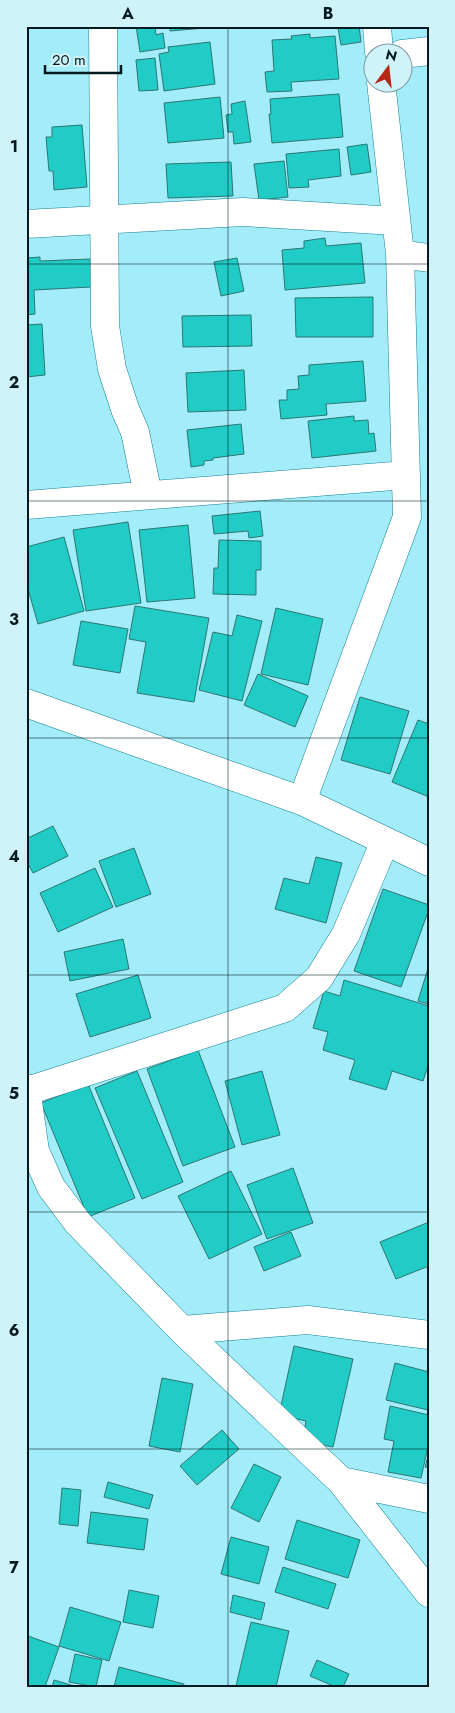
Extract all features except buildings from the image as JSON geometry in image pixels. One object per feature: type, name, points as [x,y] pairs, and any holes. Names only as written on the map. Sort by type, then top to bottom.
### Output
[{"type":"street","points":[[103,26],[104,326],[112,369],[135,432],[148,495]]},
{"type":"street","points":[[377,26],[378,42]]},
{"type":"street","points":[[412,53],[429,51]]},
{"type":"street","points":[[302,801],[418,519],[406,475],[400,254],[383,92]]},
{"type":"street","points":[[26,224],[243,212],[396,222]]},
{"type":"street","points":[[400,254],[429,258]]},
{"type":"street","points":[[26,505],[406,475]]},
{"type":"street","points":[[26,703],[302,801],[429,862]]},
{"type":"street","points":[[385,841],[346,934],[319,978],[286,1008],[26,1090],[35,1152],[50,1187],[78,1223],[182,1330],[341,1481],[429,1593]]},
{"type":"street","points":[[182,1330],[308,1320],[429,1335]]},
{"type":"street","points":[[341,1481],[429,1499]]}]
